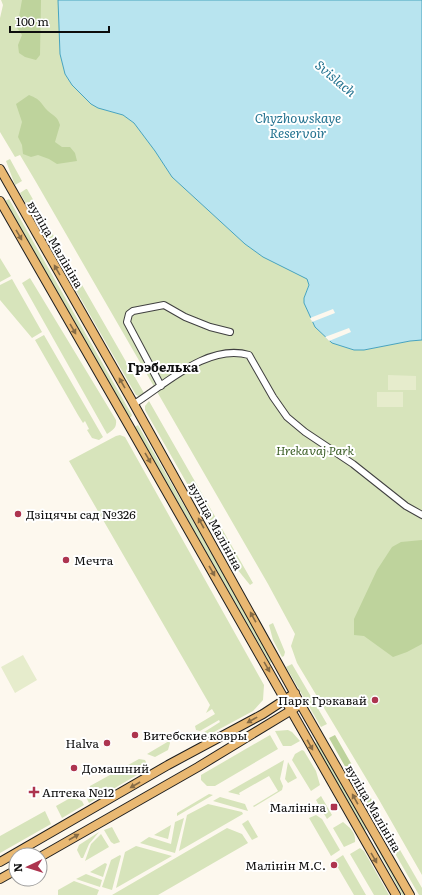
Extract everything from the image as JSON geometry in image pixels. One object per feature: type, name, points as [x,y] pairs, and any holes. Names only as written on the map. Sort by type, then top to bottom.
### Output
[{"type":"main road","name":"вуліца Малініна","points":[[0,169],[134,404],[301,705],[410,895]]},
{"type":"main road","name":"вуліца Малініна","points":[[0,201],[396,895]]},
{"type":"main road","points":[[128,424],[141,417]]},
{"type":"main road","points":[[0,862],[168,765],[263,714],[295,693]]},
{"type":"main road","points":[[48,852],[301,705]]},
{"type":"street","points":[[161,386],[126,322],[129,314],[133,311],[164,305],[186,317],[210,327],[230,332]]},
{"type":"street","points":[[134,404],[204,359],[230,353],[242,353],[249,355],[273,397],[287,417],[305,432],[353,464],[406,506],[422,515]]},
{"type":"green space","name":"Hrekavaj Park","points":[[1,0],[58,0],[60,54],[65,74],[72,85],[105,110],[123,115],[134,123],[172,177],[245,244],[263,257],[307,278],[309,284],[304,298],[304,303],[315,327],[332,343],[354,350],[364,350],[422,340],[422,875],[378,798],[297,663],[291,646],[295,634],[268,584],[20,155],[15,157],[0,132],[0,18],[3,5]]},
{"type":"green space","points":[[22,0],[41,0],[40,55],[36,60],[25,57],[19,53],[18,45],[22,35],[17,28]]},
{"type":"green space","points":[[29,95],[39,100],[48,111],[57,118],[60,125],[55,142],[62,147],[70,147],[75,153],[77,161],[57,164],[38,155],[31,157],[23,154],[22,145],[18,137],[22,122],[16,104]]},
{"type":"green space","points":[[10,159],[22,181],[15,185],[6,161]]},
{"type":"green space","points":[[26,189],[144,393],[139,396],[136,395],[20,193]]},
{"type":"green space","points":[[9,199],[132,415],[131,417],[129,417],[5,201]]},
{"type":"green space","points":[[0,258],[11,276],[0,282]]},
{"type":"green space","points":[[30,278],[116,420],[115,427],[107,434],[22,283]]},
{"type":"green space","points":[[12,279],[42,332],[32,338],[0,300],[0,285]]},
{"type":"green space","points":[[44,335],[103,437],[99,440],[92,438],[87,430],[89,429],[85,421],[83,423],[35,340]]},
{"type":"green space","points":[[388,375],[416,376],[416,390],[388,390]]},
{"type":"green space","points":[[377,392],[403,392],[403,407],[377,407]]},
{"type":"green space","points":[[149,401],[253,583],[250,585],[233,564],[145,410],[145,406]]},
{"type":"green space","points":[[138,425],[273,661],[270,663],[135,427]]},
{"type":"green space","points":[[120,435],[125,437],[264,685],[263,700],[253,711],[201,739],[201,734],[220,722],[219,720],[200,731],[196,730],[195,726],[215,714],[212,709],[206,713],[210,705],[69,461]]},
{"type":"green space","points":[[422,540],[422,644],[393,657],[364,636],[354,635],[354,619],[377,570],[392,547],[401,542]]},
{"type":"green space","points":[[273,623],[285,652],[284,656],[282,657],[273,640],[269,625]]},
{"type":"green space","points":[[23,655],[37,680],[15,693],[1,667]]},
{"type":"green space","points":[[292,664],[327,724],[321,727],[286,667]]},
{"type":"green space","points":[[288,730],[292,732],[300,741],[291,746],[283,746],[275,731]]},
{"type":"green space","points":[[270,735],[278,749],[215,786],[207,786],[201,780],[201,775]]},
{"type":"green space","points":[[335,735],[385,823],[383,826],[378,825],[329,738]]},
{"type":"green space","points":[[169,741],[170,743],[168,750],[155,757],[147,754]]},
{"type":"green space","points":[[317,742],[367,828],[365,831],[363,830],[313,744]]},
{"type":"green space","points":[[302,750],[316,771],[320,785],[311,791],[292,760],[295,754]]},
{"type":"green space","points":[[139,759],[145,760],[149,768],[89,803],[87,799],[90,786]]},
{"type":"green space","points":[[284,760],[280,779],[283,786],[282,790],[254,807],[253,806],[278,791],[269,776],[239,793],[240,795],[228,792]]},
{"type":"green space","points":[[288,762],[297,778],[288,783],[285,779]]},
{"type":"green space","points":[[209,794],[213,795],[177,816],[177,813]]},
{"type":"green space","points":[[321,796],[332,815],[327,819],[316,800]]},
{"type":"green space","points":[[72,797],[82,801],[84,805],[62,818],[56,806]]},
{"type":"green space","points":[[220,797],[245,804],[248,811],[213,801]]},
{"type":"green space","points":[[208,804],[242,812],[243,814],[179,851],[187,815]]},
{"type":"green space","points":[[45,811],[51,824],[11,847],[8,847],[0,853],[0,836]]},
{"type":"green space","points":[[316,815],[322,819],[340,850],[331,856],[309,818]]},
{"type":"green space","points":[[184,818],[175,853],[140,843],[149,837],[171,844],[175,822]]},
{"type":"green space","points":[[248,820],[258,837],[252,840],[242,824]]},
{"type":"green space","points":[[343,822],[352,830],[355,836],[355,842],[344,847],[333,828]]},
{"type":"green space","points":[[171,825],[168,839],[154,835]]},
{"type":"green space","points":[[112,827],[120,842],[114,844],[111,842],[104,830]]},
{"type":"green space","points":[[227,828],[242,834],[248,843],[158,895],[112,895]]},
{"type":"green space","points":[[99,832],[89,844],[83,858],[81,858],[77,850],[79,845]]},
{"type":"green space","points":[[101,834],[109,847],[85,861],[91,844]]},
{"type":"green space","points":[[388,834],[392,836],[422,888],[422,895],[419,895],[385,836]]},
{"type":"green space","points":[[374,843],[376,843],[406,895],[402,895]]},
{"type":"green space","points":[[136,846],[172,856],[116,888],[125,852]]},
{"type":"green space","points":[[360,848],[364,851],[389,895],[374,895],[350,854]]},
{"type":"green space","points":[[120,855],[112,890],[102,887],[111,860]]},
{"type":"green space","points":[[343,855],[366,895],[354,895],[334,861]]},
{"type":"green space","points":[[105,863],[107,864],[103,877],[90,872]]},
{"type":"green space","points":[[86,874],[102,880],[100,887],[76,879]]},
{"type":"green space","points":[[74,881],[99,890],[97,895],[58,895],[58,890]]},
{"type":"water","name":"Chyzhowskaye Reservoir","points":[[58,0],[422,0],[422,340],[364,350],[354,350],[332,343],[315,327],[304,303],[304,298],[309,285],[307,279],[263,257],[245,244],[172,177],[134,123],[123,115],[98,108],[91,104],[72,85],[65,74],[60,54]]},
{"type":"pier","points":[[333,309],[335,313],[312,322],[310,318]]},
{"type":"pier","points":[[349,328],[351,332],[329,341],[325,337]]},
{"type":"place","name":"Дзіцячы сад №326","points":[[18,514]]},
{"type":"place","name":"Мечта","points":[[66,560]]},
{"type":"place","name":"Парк Грэкавай","points":[[375,700]]},
{"type":"place","name":"Витебские ковры","points":[[135,735]]},
{"type":"place","name":"Halva","points":[[107,743]]},
{"type":"place","name":"Домашний","points":[[74,768]]},
{"type":"place","name":"Аптека №12","points":[[34,792]]},
{"type":"place","name":"Малініна","points":[[334,807]]},
{"type":"place","name":"Малінін М.С.","points":[[334,865]]},
{"type":"district","name":"Грэбелька","points":[[163,366]]},
{"type":"water label","name":"Svislach","points":[[336,78]]}]
